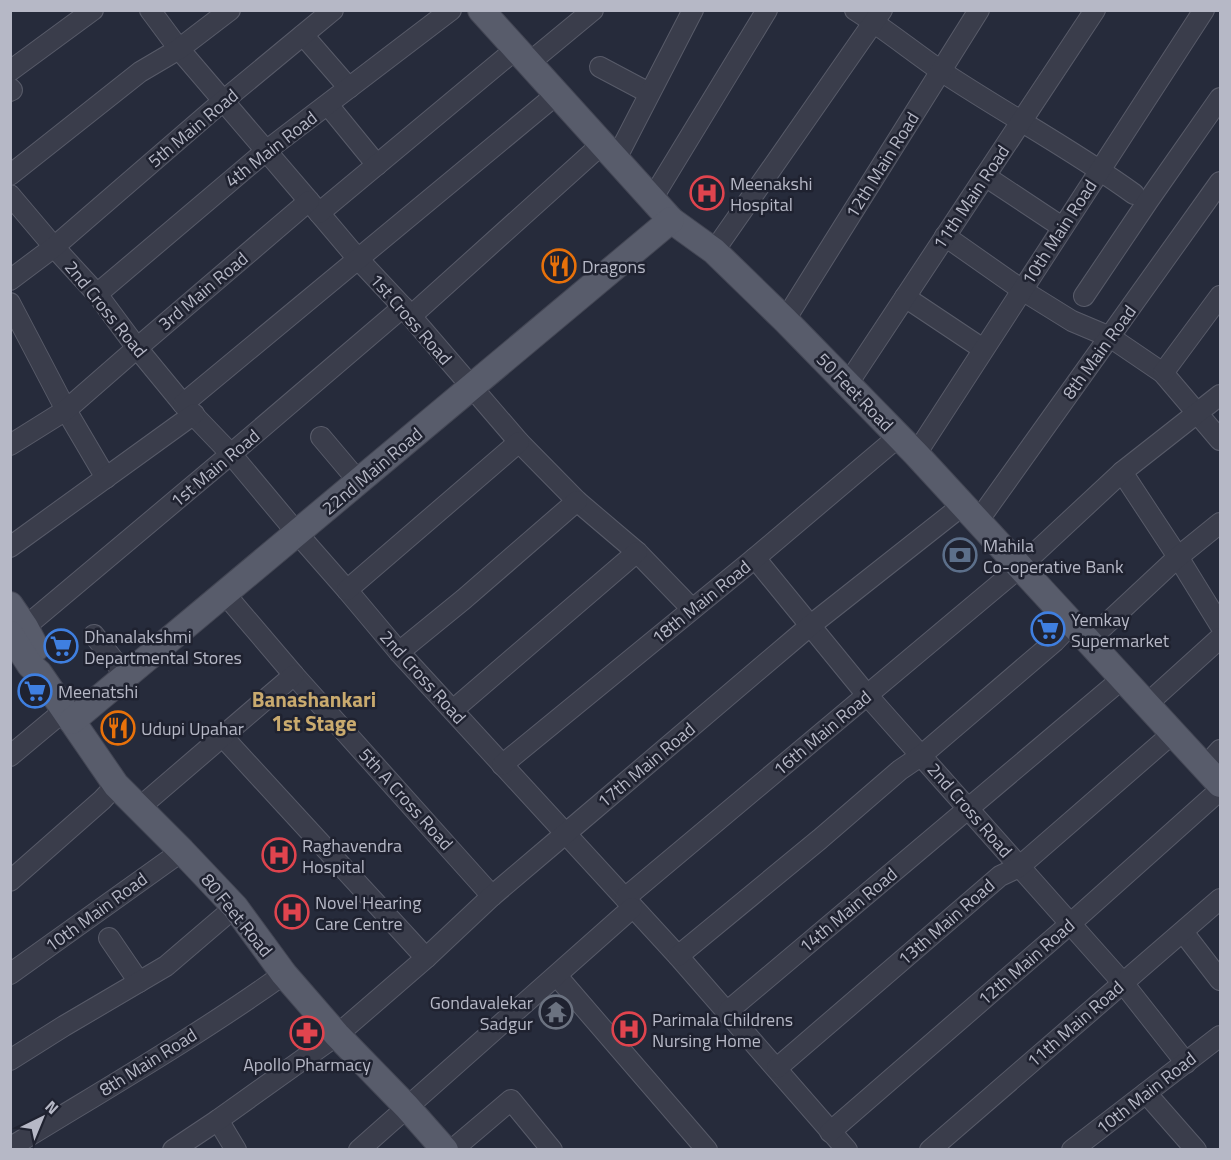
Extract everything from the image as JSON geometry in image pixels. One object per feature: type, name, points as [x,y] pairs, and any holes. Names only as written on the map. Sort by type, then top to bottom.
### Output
[{"type":"main road","name":"50 Feet Road","points":[[481,10],[671,220],[714,251],[785,320],[907,445],[1173,733],[1215,767]]},
{"type":"main road","name":"22nd Main Road","points":[[69,716],[126,676],[671,220]]},
{"type":"main road","name":"80 Feet Road","points":[[10,605],[15,636],[39,653],[39,673],[116,785],[235,907],[284,974],[337,1035],[445,1149]]},
{"type":"street","points":[[11,85],[93,10]]},
{"type":"street","name":"1st Cross Road","points":[[150,10],[223,101],[519,442],[577,501],[637,552],[692,609]]},
{"type":"street","points":[[10,175],[140,72],[179,49],[230,10]]},
{"type":"street","name":"5th Main Road","points":[[10,280],[54,247],[223,101],[333,10]]},
{"type":"street","name":"4th Main Road","points":[[97,294],[266,151],[451,10]]},
{"type":"street","name":"3rd Main Road","points":[[10,445],[66,410],[137,348],[314,207],[377,165],[523,56],[593,10]]},
{"type":"street","points":[[608,152],[650,93],[693,10]]},
{"type":"street","points":[[652,199],[767,10]]},
{"type":"street","points":[[855,10],[878,16],[941,70],[1100,170],[1134,194]]},
{"type":"street","name":"12th Main Road","points":[[785,320],[979,10]]},
{"type":"street","name":"11th Main Road","points":[[848,385],[1095,10]]},
{"type":"street","name":"10th Main Road","points":[[907,445],[983,348],[1204,10]]},
{"type":"street","points":[[714,251],[878,16]]},
{"type":"street","points":[[303,35],[350,88]]},
{"type":"street","points":[[600,67],[650,93]]},
{"type":"street","points":[[10,548],[106,478],[358,259],[557,94]]},
{"type":"street","points":[[1084,296],[1221,98]]},
{"type":"street","points":[[328,105],[377,165]]},
{"type":"street","name":"1st Main Road","points":[[15,636],[231,454],[608,152]]},
{"type":"street","points":[[985,176],[1062,227]]},
{"type":"street","name":"8th Main Road","points":[[970,513],[1110,337],[1221,182]]},
{"type":"street","name":"2nd Cross Road","points":[[10,195],[97,294],[137,348],[188,409],[231,454],[399,652],[728,1011],[847,1149]]},
{"type":"street","points":[[945,236],[1022,290],[1072,321],[1110,337],[1163,373],[1221,440]]},
{"type":"street","points":[[1163,373],[1221,296]]},
{"type":"street","points":[[904,297],[983,348]]},
{"type":"street","points":[[10,303],[66,410],[106,478]]},
{"type":"street","name":"16th Main Road","points":[[362,1149],[472,1049],[557,976],[628,903],[867,695],[1020,567],[1122,472],[1221,395]]},
{"type":"street","points":[[321,437],[359,482]]},
{"type":"street","points":[[347,590],[519,442]]},
{"type":"street","name":"18th Main Road","points":[[502,765],[755,558],[907,445]]},
{"type":"street","points":[[1122,472],[1221,625]]},
{"type":"street","points":[[399,652],[577,501]]},
{"type":"street","name":"17th Main Road","points":[[173,1149],[218,1120],[337,1035],[426,958],[492,896],[810,625],[970,513]]},
{"type":"street","points":[[678,956],[900,770],[922,755],[1054,642],[1080,632],[1221,524]]},
{"type":"street","points":[[453,710],[637,552]]},
{"type":"street","name":"2nd Cross Road","points":[[755,558],[867,695],[1123,983],[1185,1063]]},
{"type":"street","name":"5th A Cross Road","points":[[225,594],[294,675],[492,896]]},
{"type":"street","points":[[94,635],[126,676]]},
{"type":"street","points":[[1147,704],[1221,638]]},
{"type":"street","points":[[139,807],[294,675]]},
{"type":"street","name":"14th Main Road","points":[[728,1011],[1122,678]]},
{"type":"street","points":[[10,756],[69,716]]},
{"type":"street","name":"13th Main Road","points":[[777,1068],[1000,876],[1019,867],[1173,733]]},
{"type":"street","points":[[223,737],[426,958]]},
{"type":"street","points":[[10,881],[116,785]]},
{"type":"street","name":"12th Main Road","points":[[830,1132],[1221,790]]},
{"type":"street","name":"10th Main Road","points":[[10,974],[182,851]]},
{"type":"street","name":"11th Main Road","points":[[930,1149],[1221,899]]},
{"type":"street","points":[[10,1060],[166,966],[235,907]]},
{"type":"street","points":[[1183,932],[1221,981]]},
{"type":"street","points":[[109,938],[139,982]]},
{"type":"street","name":"8th Main Road","points":[[10,1147],[181,1042],[284,974]]},
{"type":"street","points":[[557,976],[707,1149]]},
{"type":"street","name":"10th Main Road","points":[[1081,1147],[1146,1093],[1221,1036]]},
{"type":"street","points":[[1146,1093],[1196,1149]]},
{"type":"street","points":[[452,1149],[511,1100],[552,1149]]},
{"type":"street","points":[[218,1120],[237,1149]]},
{"type":"place","name":"Meenakshi Hospital","points":[[707,193]]},
{"type":"place","name":"Dragons","points":[[559,266]]},
{"type":"place","name":"Mahila Co-operative Bank","points":[[960,555]]},
{"type":"place","name":"Yemkay Supermarket","points":[[1048,629]]},
{"type":"place","name":"Dhanalakshmi Departmental Stores","points":[[61,646]]},
{"type":"place","name":"Meenatshi","points":[[35,691]]},
{"type":"place","name":"Udupi Upahar","points":[[118,728]]},
{"type":"place","name":"Raghavendra Hospital","points":[[279,855]]},
{"type":"place","name":"Novel Hearing Care Centre","points":[[292,912]]},
{"type":"place","name":"Gondavalekar Sadgur","points":[[556,1012]]},
{"type":"place","name":"Parimala Childrens Nursing Home","points":[[629,1029]]},
{"type":"place","name":"Apollo Pharmacy","points":[[307,1033]]},
{"type":"district","name":"Banashankari 1st Stage","points":[[314,711]]}]
